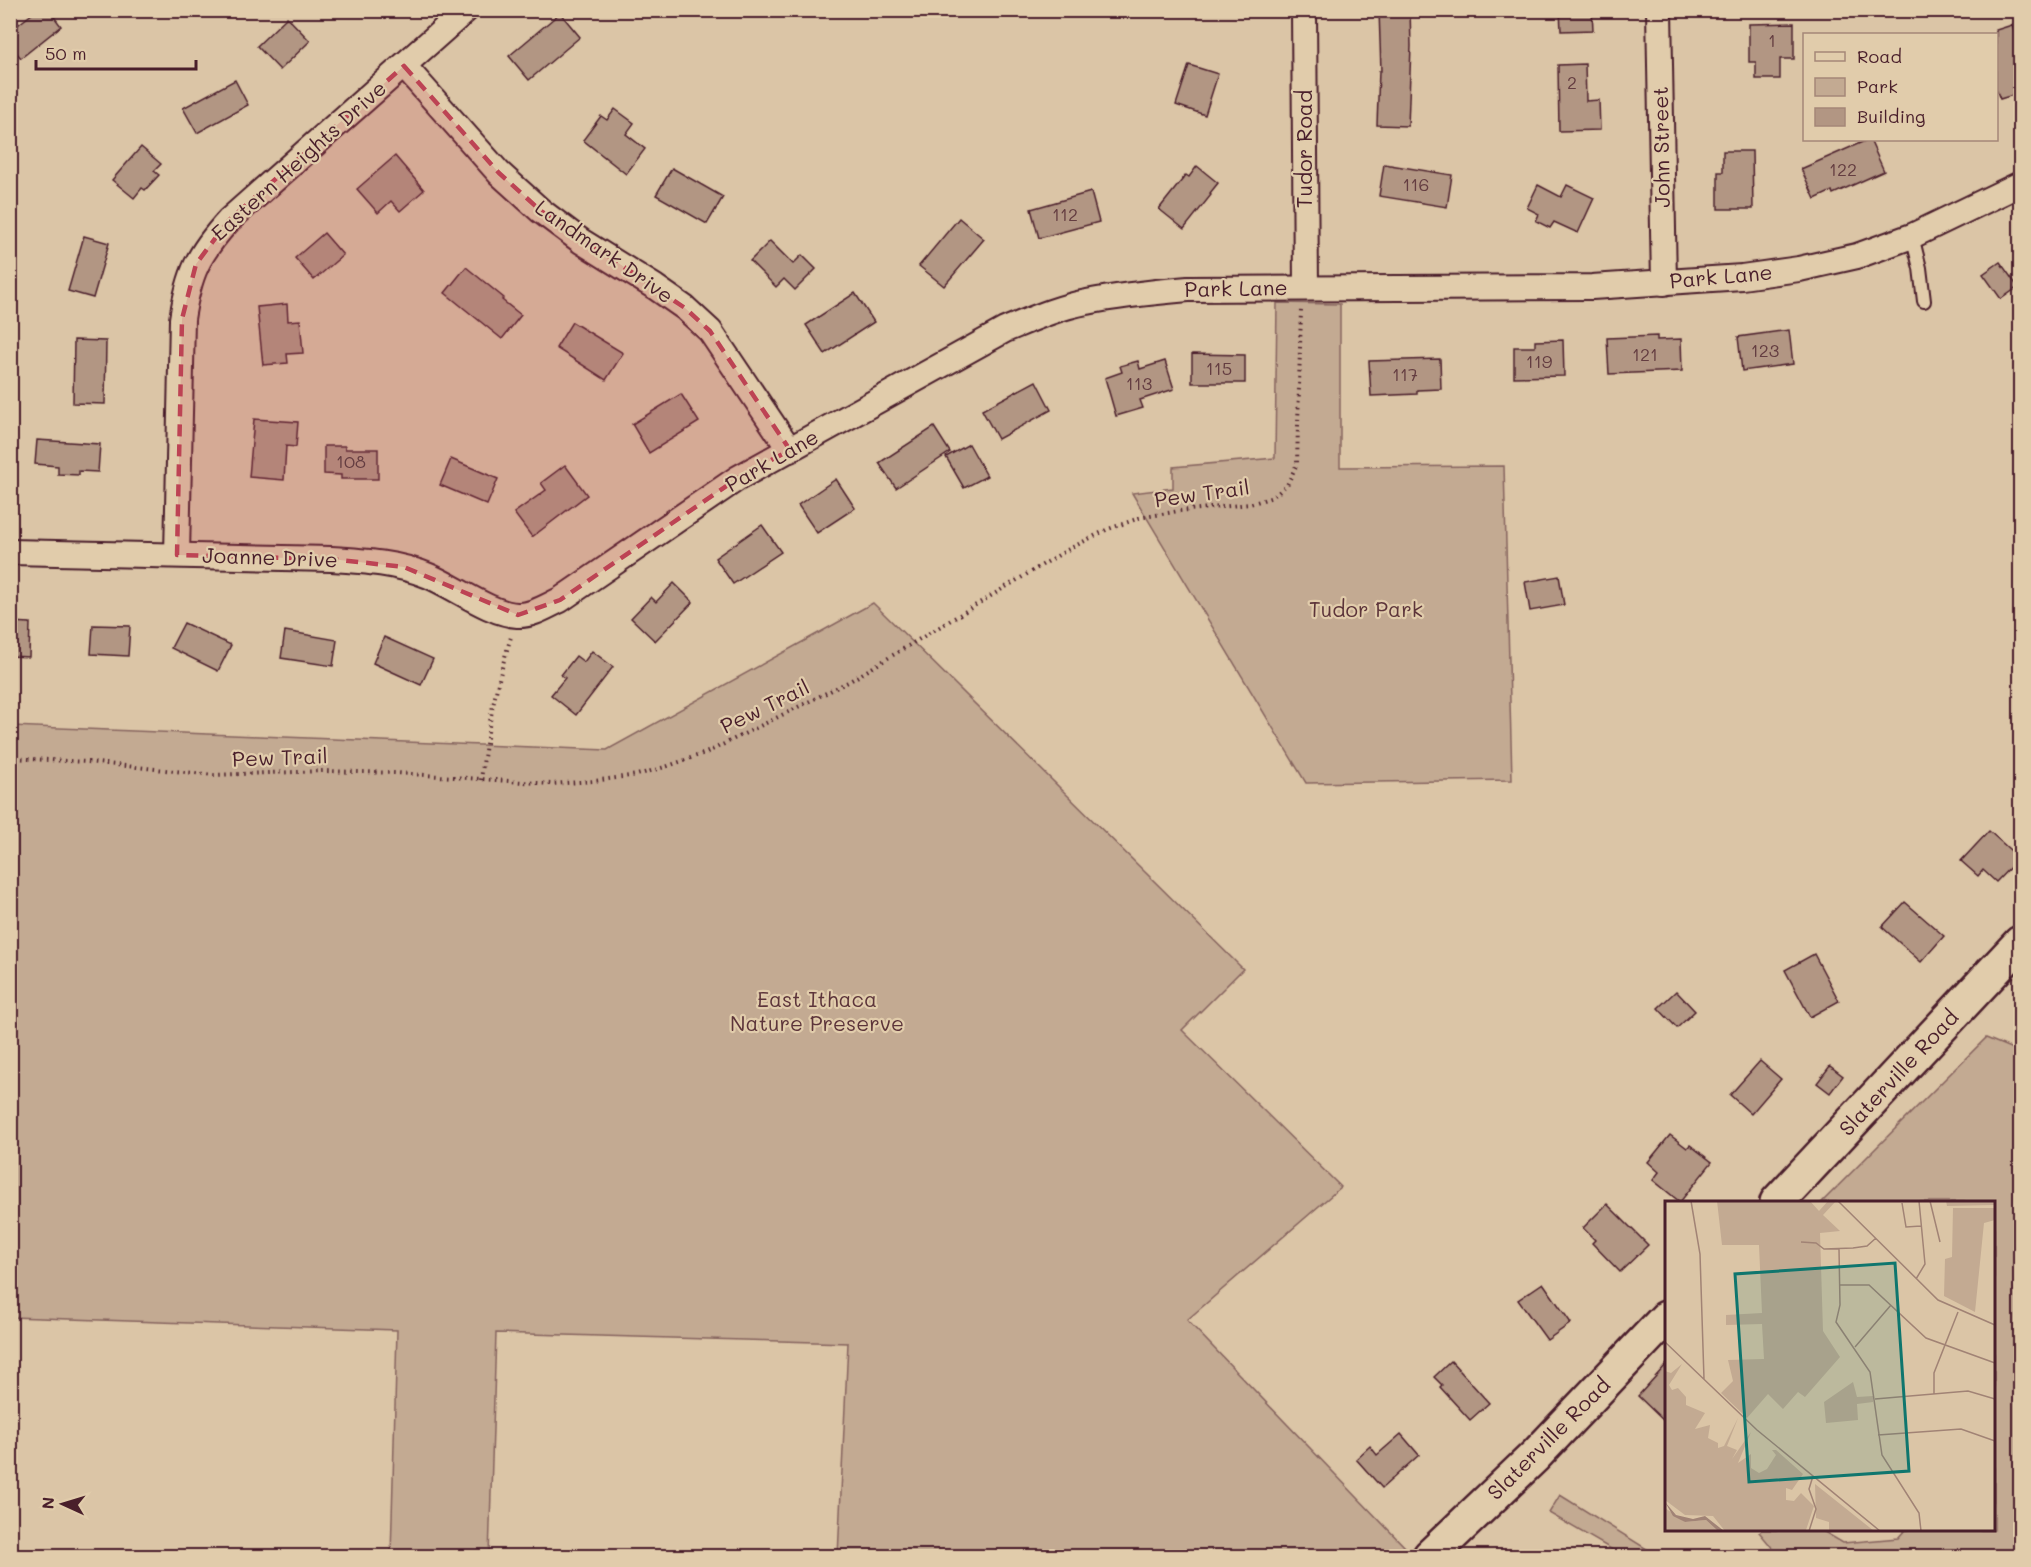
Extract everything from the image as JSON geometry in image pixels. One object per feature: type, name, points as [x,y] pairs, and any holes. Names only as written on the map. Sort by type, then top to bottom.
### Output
[{"type":"highway","name":"Slaterville Road","points":[[1779,1201],[2020,946]]},
{"type":"highway","name":"Slaterville Road","points":[[1430,1557],[1535,1456],[1665,1319]]},
{"type":"street","name":"Eastern Heights Drive","points":[[177,555],[182,319],[186,291],[196,264],[209,243],[230,220],[466,10]]},
{"type":"street","name":"Tudor Road","points":[[1304,10],[1306,288]]},
{"type":"street","name":"John Street","points":[[1659,10],[1664,283]]},
{"type":"street","name":"Landmark Drive","points":[[404,66],[499,173],[541,211],[581,241],[677,303],[710,331],[790,450]]},
{"type":"street","name":"Park Lane","points":[[518,615],[536,612],[560,600],[738,478],[1005,330],[1044,314],[1085,302],[1127,294],[1188,289],[1592,287],[1742,277],[1799,269],[1857,256],[1912,236],[2020,184]]},
{"type":"street","name":"Joanne Drive","points":[[10,552],[331,559],[372,562],[404,567],[451,585],[490,607],[518,615]]},
{"type":"lane","points":[[1912,236],[1920,267],[1924,301]]},
{"type":"path","name":"Pew Trail","points":[[10,758],[87,762],[214,775],[322,771],[551,783],[594,781],[637,775],[708,752],[850,681],[1067,550],[1106,530],[1139,518],[1179,511],[1250,504],[1273,497],[1287,485],[1297,464],[1300,311],[1306,288]]},
{"type":"path","points":[[481,780],[486,736],[494,697],[518,615]]},
{"type":"highlighted area","points":[[404,66],[499,173],[541,211],[685,308],[710,331],[790,450],[738,478],[560,600],[518,615],[404,567],[331,559],[177,555],[182,319],[196,264],[229,220]]},
{"type":"green space","name":"Tudor Park","points":[[1277,303],[1340,304],[1340,467],[1504,466],[1512,780],[1306,783],[1132,493],[1173,488],[1173,467],[1275,458]]},
{"type":"green space","name":"East Ithaca Nature Preserve","points":[[873,603],[1243,969],[1182,1030],[1341,1187],[1187,1320],[1405,1547],[1395,1556],[838,1556],[848,1343],[496,1333],[489,1556],[391,1556],[397,1330],[11,1317],[11,726],[607,750]]},
{"type":"green space","points":[[1986,1038],[2020,1052],[2020,1556],[1779,1556],[1759,1532],[1823,1531],[1843,1543],[1898,1538],[1904,1531],[1995,1531],[1995,1201],[1823,1201]]},
{"type":"green space","points":[[1560,1495],[1658,1556],[1623,1556],[1549,1513]]},
{"type":"building","points":[[37,10],[49,10],[61,26],[21,58],[10,45],[10,31]]},
{"type":"building","points":[[1379,10],[1410,10],[1408,126],[1377,125],[1379,71],[1381,71]]},
{"type":"building","points":[[1560,10],[1592,10],[1593,30],[1561,31]]},
{"type":"building","points":[[560,13],[580,37],[529,80],[509,56]]},
{"type":"building","points":[[287,17],[310,41],[280,70],[257,46]]},
{"type":"building","points":[[1794,23],[1794,59],[1780,59],[1780,79],[1756,79],[1756,62],[1749,62],[1749,24]]},
{"type":"building","points":[[2012,25],[2017,40],[2020,39],[2020,93],[2000,99],[1998,94],[1998,33],[1996,30]]},
{"type":"building","points":[[1585,64],[1586,101],[1599,100],[1600,130],[1559,131],[1558,65]]},
{"type":"building","points":[[1189,65],[1218,74],[1205,115],[1176,105]]},
{"type":"building","points":[[235,80],[248,105],[197,133],[183,108]]},
{"type":"building","points":[[615,109],[634,123],[626,134],[645,149],[626,174],[583,140],[601,116],[607,120]]},
{"type":"building","points":[[1865,141],[1870,141],[1884,171],[1833,194],[1832,191],[1815,199],[1801,169]]},
{"type":"building","points":[[141,147],[161,164],[154,171],[159,175],[145,190],[142,188],[134,198],[112,180]]},
{"type":"building","points":[[1723,151],[1752,151],[1753,209],[1718,209],[1718,172],[1723,172]]},
{"type":"building","points":[[395,156],[424,190],[400,211],[391,201],[378,213],[357,189]]},
{"type":"building","points":[[1384,164],[1452,175],[1447,207],[1379,196]]},
{"type":"building","points":[[1197,166],[1218,183],[1184,229],[1159,209],[1186,175],[1189,177]]},
{"type":"building","points":[[672,168],[723,197],[707,224],[656,195]]},
{"type":"building","points":[[1538,185],[1561,197],[1567,185],[1594,198],[1578,233],[1554,222],[1550,228],[1536,221],[1539,214],[1527,208]]},
{"type":"building","points":[[1091,192],[1099,222],[1039,238],[1031,209]]},
{"type":"building","points":[[959,218],[984,239],[944,286],[919,266]]},
{"type":"building","points":[[324,233],[343,255],[314,280],[295,258]]},
{"type":"building","points":[[84,236],[109,243],[93,298],[68,291]]},
{"type":"building","points":[[770,241],[793,264],[802,255],[816,269],[795,290],[784,279],[776,287],[750,261]]},
{"type":"building","points":[[2000,262],[2018,287],[2001,299],[1983,274]]},
{"type":"building","points":[[466,267],[521,315],[502,339],[445,293]]},
{"type":"building","points":[[855,293],[874,322],[825,354],[806,325]]},
{"type":"building","points":[[287,304],[288,321],[300,320],[303,353],[287,354],[288,363],[263,365],[257,307]]},
{"type":"building","points":[[572,322],[623,353],[606,380],[556,348]]},
{"type":"building","points":[[1789,330],[1793,364],[1742,371],[1738,337]]},
{"type":"building","points":[[1657,336],[1657,340],[1681,339],[1682,371],[1609,374],[1607,338]]},
{"type":"building","points":[[74,340],[106,341],[105,404],[73,403]]},
{"type":"building","points":[[1563,340],[1564,376],[1514,377],[1514,347],[1535,347],[1535,341]]},
{"type":"building","points":[[1192,354],[1245,355],[1245,383],[1192,383]]},
{"type":"building","points":[[1440,359],[1441,389],[1417,390],[1417,394],[1371,396],[1369,361]]},
{"type":"building","points":[[1138,361],[1140,369],[1165,361],[1174,389],[1140,400],[1143,408],[1116,416],[1105,378],[1122,372],[1120,366]]},
{"type":"building","points":[[1036,381],[1051,410],[998,439],[982,410]]},
{"type":"building","points":[[681,394],[699,422],[649,453],[632,424]]},
{"type":"building","points":[[254,419],[298,422],[296,447],[286,446],[284,480],[249,477]]},
{"type":"building","points":[[934,427],[950,452],[896,488],[879,463]]},
{"type":"building","points":[[37,440],[100,444],[98,472],[79,471],[79,475],[58,474],[58,466],[35,464]]},
{"type":"building","points":[[969,444],[987,476],[964,488],[946,457]]},
{"type":"building","points":[[324,446],[345,446],[345,449],[378,449],[378,479],[341,479],[341,475],[324,474]]},
{"type":"building","points":[[451,459],[498,479],[487,505],[440,485]]},
{"type":"building","points":[[565,465],[587,495],[532,537],[514,513],[546,490],[541,483]]},
{"type":"building","points":[[836,479],[855,508],[817,533],[798,505]]},
{"type":"building","points":[[762,525],[781,552],[733,584],[715,558]]},
{"type":"building","points":[[1559,576],[1564,605],[1530,611],[1525,582]]},
{"type":"building","points":[[674,583],[693,602],[655,641],[631,618],[651,597],[656,602]]},
{"type":"building","points":[[10,622],[30,623],[29,657],[10,656]]},
{"type":"building","points":[[184,623],[231,645],[218,671],[171,648]]},
{"type":"building","points":[[93,625],[130,626],[128,656],[91,654]]},
{"type":"building","points":[[285,631],[337,640],[333,666],[281,658]]},
{"type":"building","points":[[384,637],[433,659],[421,685],[373,663]]},
{"type":"building","points":[[592,651],[613,667],[576,715],[551,695],[565,678],[561,675],[576,656],[584,662]]},
{"type":"building","points":[[1989,831],[2019,858],[1996,882],[1983,870],[1978,876],[1961,861]]},
{"type":"building","points":[[1905,902],[1944,936],[1921,962],[1882,927]]},
{"type":"building","points":[[1814,954],[1839,1001],[1810,1017],[1785,970]]},
{"type":"building","points":[[1676,991],[1695,1011],[1677,1028],[1658,1008]]},
{"type":"building","points":[[1760,1061],[1781,1079],[1751,1114],[1730,1095]]},
{"type":"building","points":[[1830,1066],[1843,1076],[1830,1093],[1817,1083]]},
{"type":"building","points":[[1670,1135],[1687,1148],[1690,1145],[1712,1162],[1679,1201],[1653,1180],[1659,1172],[1648,1162]]},
{"type":"building","points":[[1607,1204],[1648,1245],[1620,1272],[1592,1243],[1595,1240],[1583,1228]]},
{"type":"building","points":[[1543,1283],[1571,1323],[1547,1340],[1518,1300]]},
{"type":"building","points":[[1451,1361],[1489,1403],[1470,1420],[1440,1387],[1442,1385],[1434,1377]]},
{"type":"building","points":[[1665,1366],[1665,1422],[1638,1396]]},
{"type":"building","points":[[1401,1434],[1419,1455],[1382,1488],[1356,1459],[1370,1446],[1377,1455]]}]
